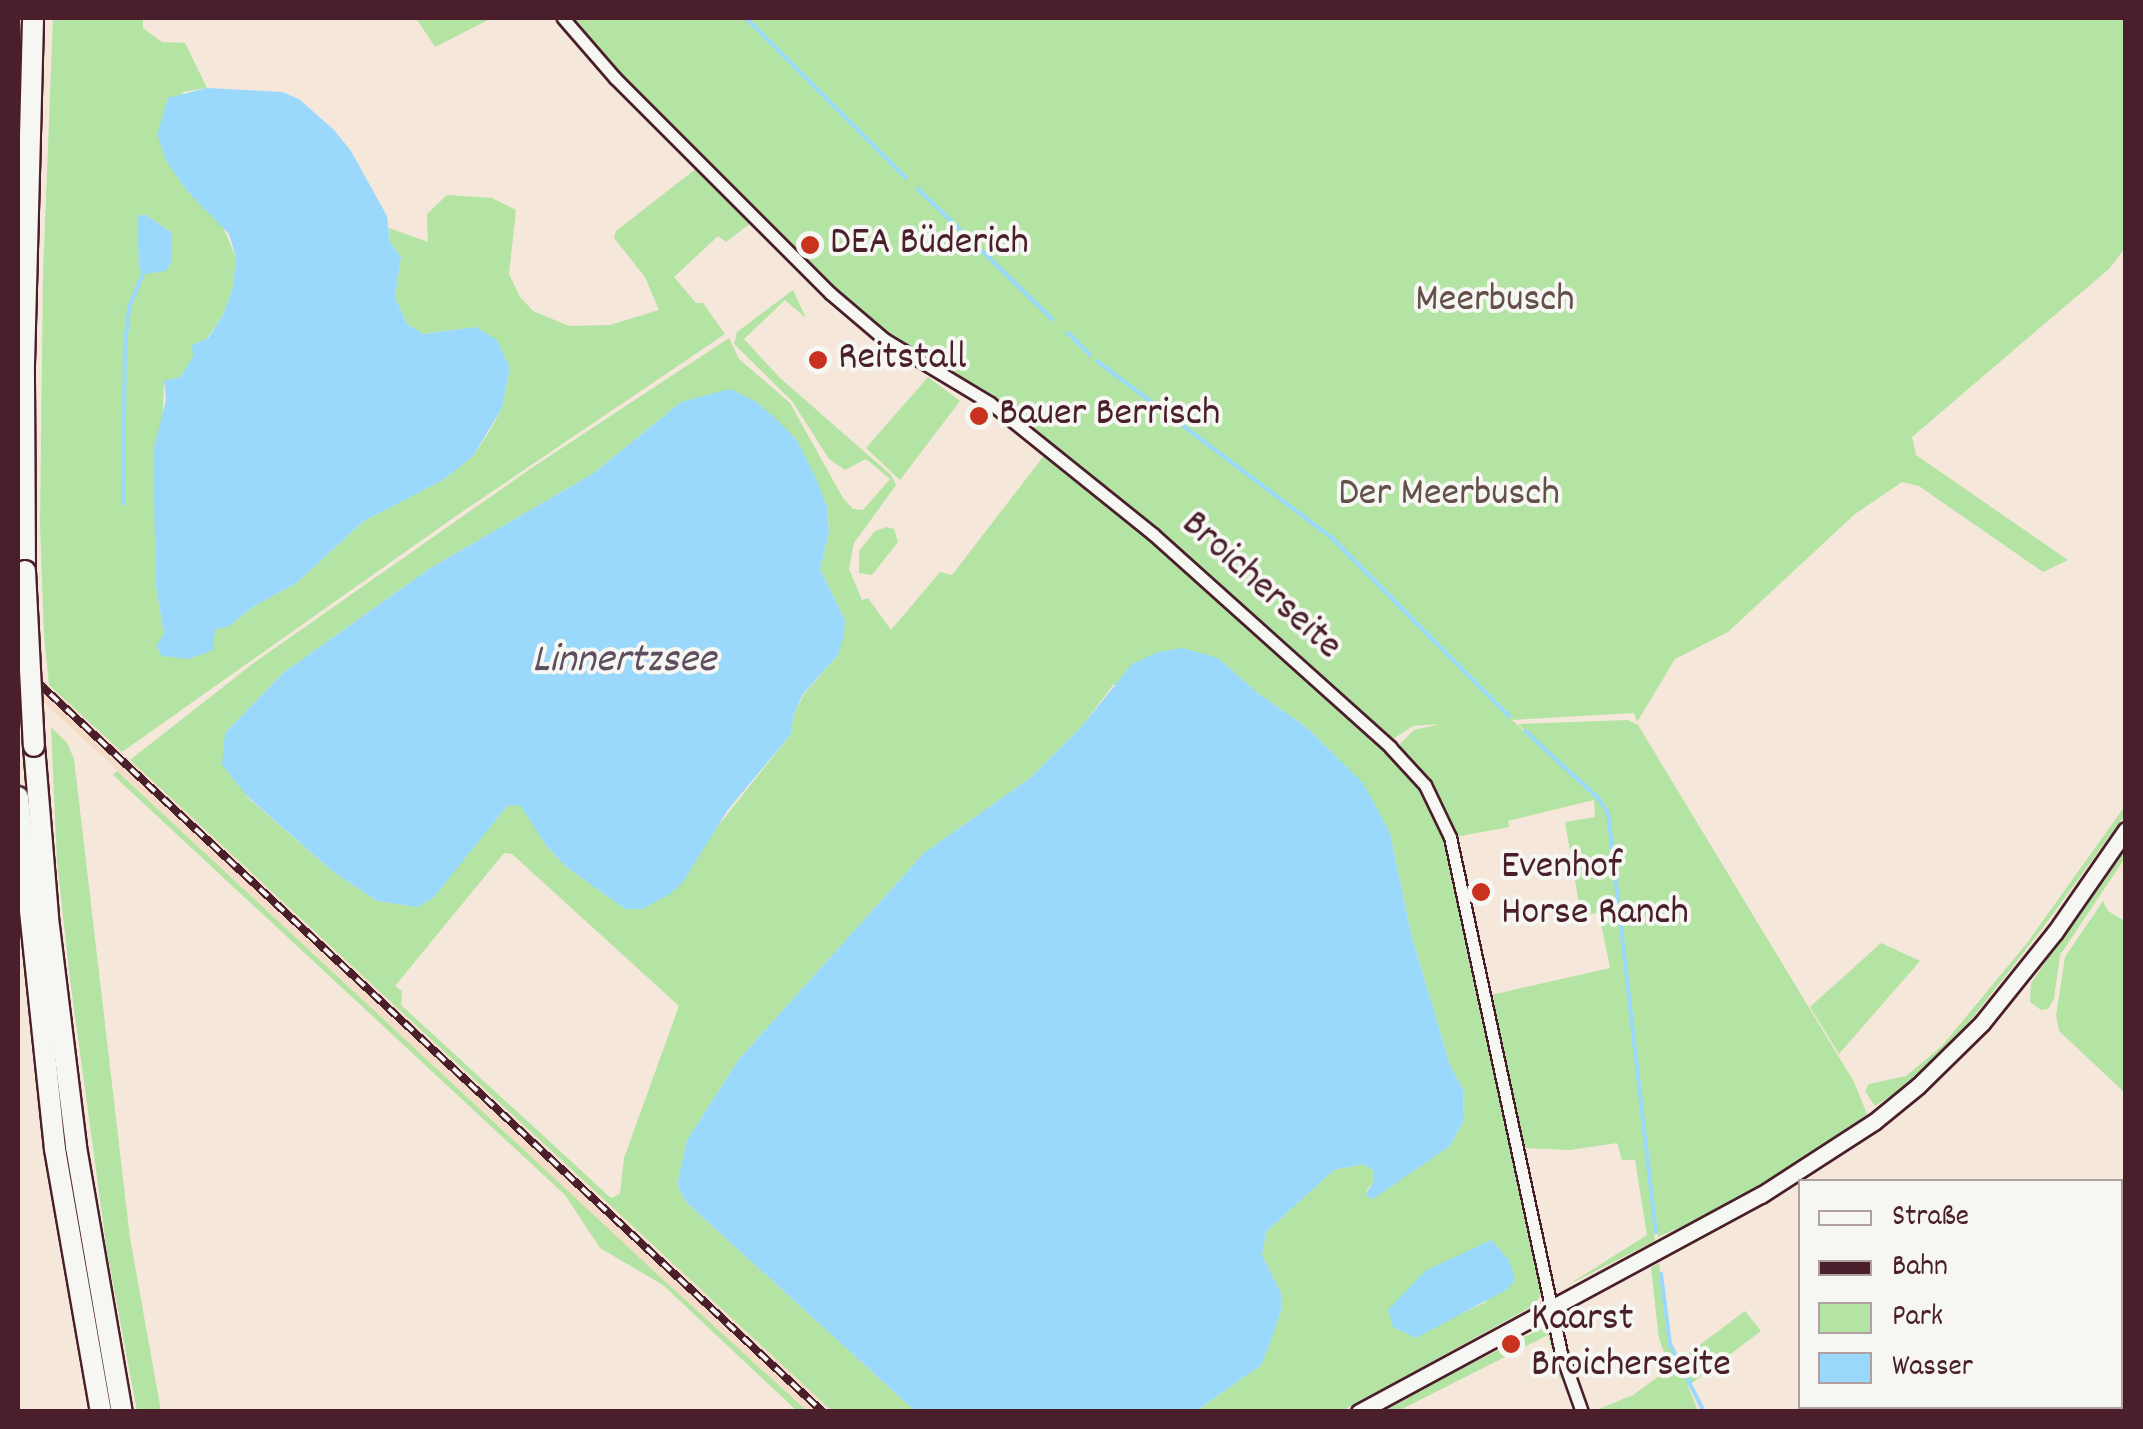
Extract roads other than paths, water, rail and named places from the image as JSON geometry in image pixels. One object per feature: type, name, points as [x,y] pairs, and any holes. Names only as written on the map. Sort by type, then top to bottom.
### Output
[{"type":"highway","points":[[32,18],[24,364],[25,572],[34,746],[48,918],[76,1147],[122,1412]]},
{"type":"highway","points":[[18,797],[50,1111],[102,1412]]},
{"type":"main road","points":[[1359,1412],[1796,1174],[1918,1086],[2007,994],[2126,830]]},
{"type":"street","name":"Broicherseite","points":[[563,18],[615,78],[830,293],[884,339],[990,404],[1153,534],[1390,748],[1425,785],[1450,837],[1568,1378],[1582,1412]]},
{"type":"water","points":[[207,88],[282,92],[299,99],[334,130],[351,151],[387,216],[390,242],[401,257],[395,297],[407,324],[423,334],[476,327],[497,340],[510,368],[502,408],[473,456],[443,480],[364,521],[295,584],[254,606],[228,627],[215,629],[213,650],[189,659],[162,656],[156,646],[164,634],[156,587],[153,451],[166,400],[164,381],[180,377],[193,357],[192,345],[208,338],[223,315],[233,287],[236,257],[229,234],[187,191],[167,162],[157,135],[168,98]]},
{"type":"water","points":[[137,215],[146,215],[172,233],[172,261],[166,271],[143,274],[139,269]]},
{"type":"water","name":"Linnertzsee","points":[[730,389],[755,401],[796,439],[814,474],[827,506],[829,533],[820,569],[845,620],[844,635],[838,655],[803,694],[793,716],[791,734],[727,811],[683,882],[670,894],[642,909],[625,909],[565,866],[545,844],[520,805],[507,806],[433,898],[417,907],[377,901],[332,871],[247,796],[222,765],[225,733],[283,673],[429,569],[594,473],[681,402]]},
{"type":"water","points":[[1183,648],[1218,658],[1255,691],[1306,727],[1363,783],[1390,833],[1411,934],[1450,1065],[1463,1089],[1464,1120],[1450,1146],[1373,1199],[1365,1195],[1374,1181],[1374,1171],[1363,1164],[1334,1170],[1266,1232],[1262,1255],[1281,1293],[1281,1311],[1267,1351],[1261,1365],[1196,1411],[915,1411],[686,1202],[677,1185],[687,1140],[739,1059],[924,853],[1030,778],[1082,726],[1132,664],[1158,652]]},
{"type":"water","points":[[1491,1240],[1509,1260],[1515,1280],[1506,1290],[1416,1338],[1393,1327],[1388,1310],[1425,1271]]},
{"type":"waterway","points":[[746,18],[906,178]]},
{"type":"waterway","points":[[918,189],[1052,319]]},
{"type":"waterway","points":[[123,504],[125,346],[129,307],[143,274]]},
{"type":"waterway","points":[[1068,333],[1090,355]]},
{"type":"waterway","points":[[1097,361],[1333,539],[1509,716]]},
{"type":"waterway","points":[[1525,731],[1597,797],[1608,813],[1656,1232]]},
{"type":"waterway","points":[[1661,1274],[1670,1344],[1704,1412]]},
{"type":"railway","points":[[18,664],[823,1412]]},
{"type":"place","name":"DEA Büderich","points":[[810,245]]},
{"type":"place","name":"Reitstall","points":[[818,360]]},
{"type":"place","name":"Bauer Berrisch","points":[[979,416]]},
{"type":"place","name":"Evenhof Horse Ranch","points":[[1481,892]]},
{"type":"place","name":"Kaarst Broicherseite","points":[[1511,1344]]},
{"type":"park label","name":"Meerbusch","points":[[1495,302]]},
{"type":"park label","name":"Der Meerbusch","points":[[1449,496]]}]
